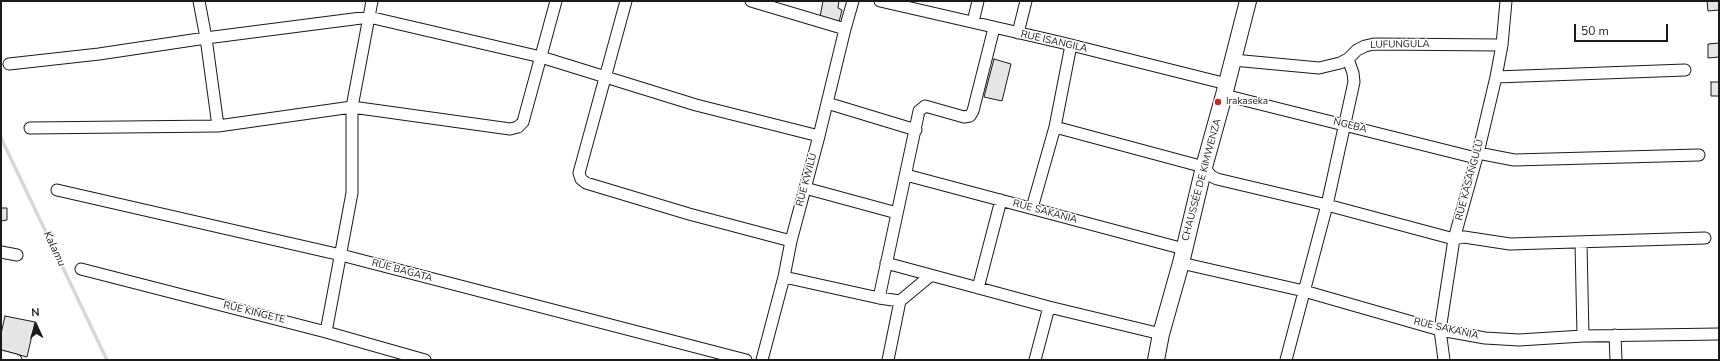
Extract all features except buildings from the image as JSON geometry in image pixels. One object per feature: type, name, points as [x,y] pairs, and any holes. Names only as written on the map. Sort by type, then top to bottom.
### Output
[{"type":"street","points":[[199,1],[206,38],[218,126]]},
{"type":"street","points":[[326,332],[342,255],[352,193],[352,107],[372,1]]},
{"type":"street","points":[[30,128],[218,126],[352,107],[510,129],[518,127],[523,122],[556,1]]},
{"type":"street","points":[[626,1],[579,173],[580,179],[586,183],[689,214],[791,241]]},
{"type":"street","points":[[751,1],[845,29]]},
{"type":"street","name":"RUE KWILU","points":[[762,360],[853,1]]},
{"type":"street","name":"RUE ISANGILA","points":[[880,1],[1072,46],[1225,89]]},
{"type":"street","points":[[974,22],[978,1]]},
{"type":"street","points":[[1018,33],[1026,1]]},
{"type":"street","name":"CHAUSSÉE DE KIMWENZA","points":[[1156,360],[1161,334],[1247,1]]},
{"type":"street","name":"RUE KASANGULU","points":[[1444,360],[1440,330],[1454,239],[1496,77],[1502,45],[1506,1]]},
{"type":"street","points":[[9,64],[99,54],[206,38],[369,17],[541,57],[696,105],[819,136]]},
{"type":"street","points":[[879,298],[916,130],[919,110],[925,106],[964,117],[970,116],[973,111],[994,28]]},
{"type":"street","name":"LUFUNGULA","points":[[1233,60],[1313,68],[1329,66],[1348,59],[1361,48],[1374,44],[1502,45]]},
{"type":"street","points":[[1032,208],[1055,127],[1072,46]]},
{"type":"street","points":[[1286,360],[1327,205],[1354,82],[1353,73],[1348,59]]},
{"type":"street","points":[[1496,77],[1685,70]]},
{"type":"street","name":"NGEBA","points":[[1225,89],[1344,124],[1477,155],[1514,160],[1699,155]]},
{"type":"street","points":[[827,103],[916,130]]},
{"type":"street","points":[[1055,127],[1204,167],[1211,176],[1218,179],[1327,205],[1454,239],[1464,237],[1510,244],[1705,238]]},
{"type":"street","name":"RUE SAKANIA","points":[[906,175],[1032,208],[1182,256],[1440,330],[1485,338],[1519,340],[1615,335],[1719,334]]},
{"type":"street","points":[[805,188],[897,213]]},
{"type":"street","name":"RUE BAGATA","points":[[56,190],[342,255],[746,360]]},
{"type":"street","points":[[978,288],[1001,200]]},
{"type":"street","points":[[1581,243],[1583,336]]},
{"type":"street","points":[[1,252],[17,255]]},
{"type":"street","points":[[886,263],[1049,307],[1161,334]]},
{"type":"street","name":"RUE KINGETE","points":[[82,269],[326,332],[425,360]]},
{"type":"street","points":[[890,360],[900,300],[930,276]]},
{"type":"street","points":[[784,277],[879,298],[900,300]]},
{"type":"street","points":[[1035,360],[1049,307]]},
{"type":"street","points":[[1615,335],[1616,360]]},
{"type":"street","points":[[1,356],[16,360]]},
{"type":"waterway","name":"Kalamu","points":[[1,138],[107,360]]},
{"type":"place","name":"Irakaseka","points":[[1218,102]]}]
